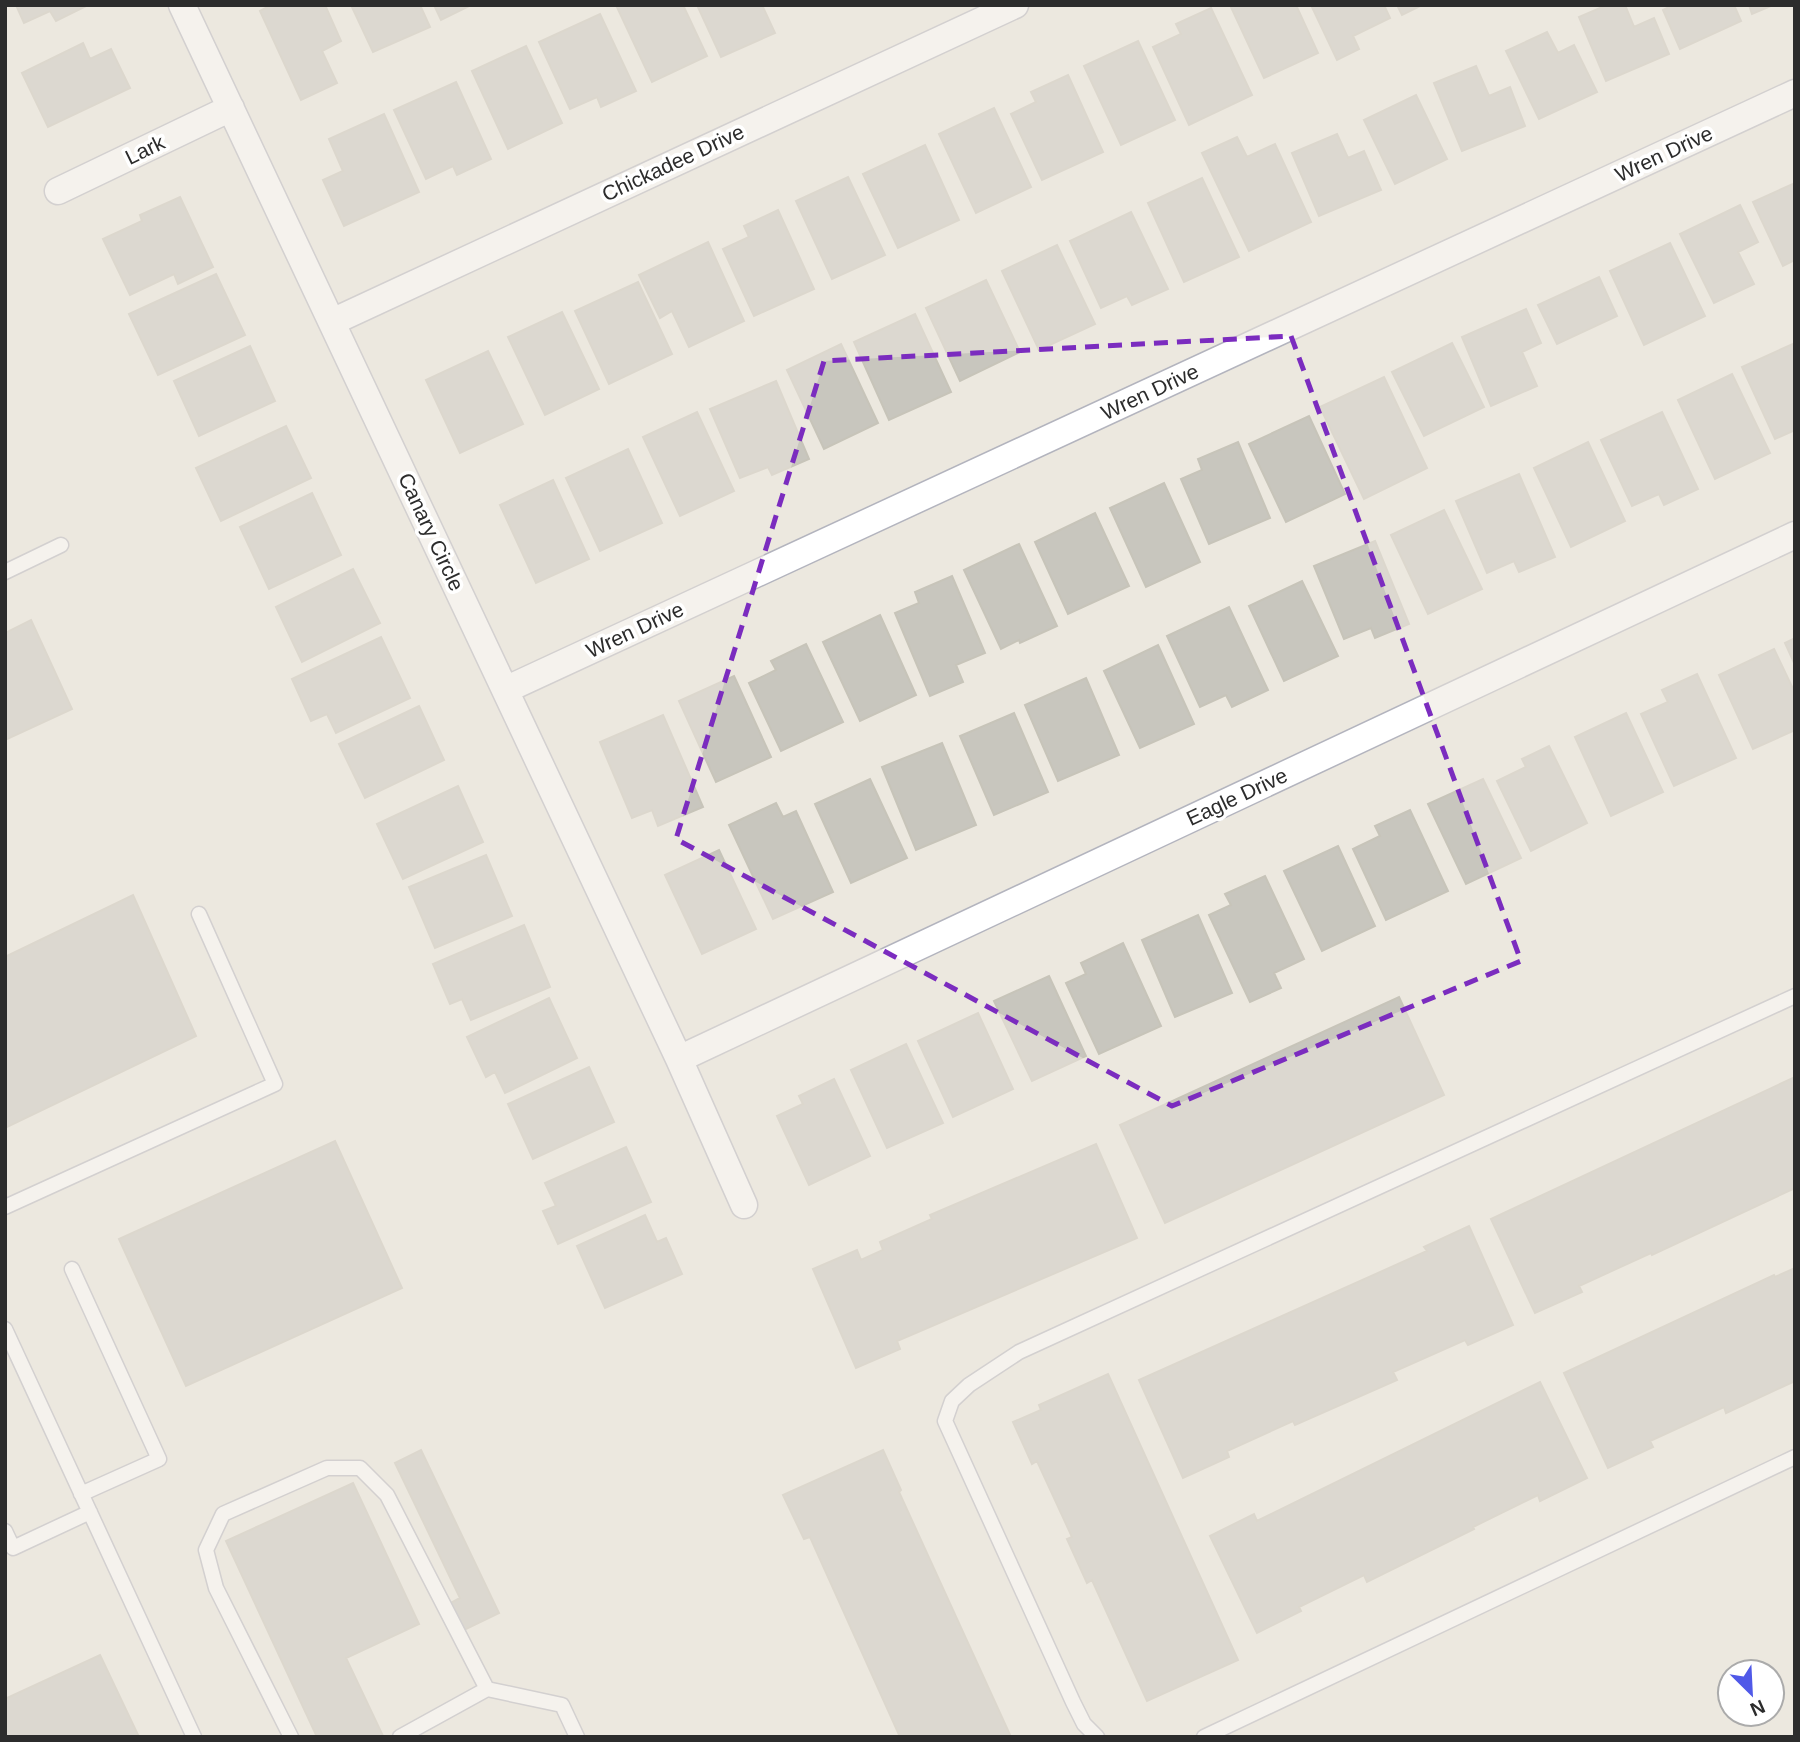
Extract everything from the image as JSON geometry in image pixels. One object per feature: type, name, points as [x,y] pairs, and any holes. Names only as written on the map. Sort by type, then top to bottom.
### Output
[{"type":"street","name":"Canary Circle","points":[[182,5],[679,1059],[744,1205]]},
{"type":"street","name":"Chickadee Drive","points":[[331,322],[1015,5]]},
{"type":"street","name":"Wren Drive","points":[[505,690],[1795,93]]},
{"type":"street","name":"Lark","points":[[58,191],[231,108]]},
{"type":"street","name":"Eagle Drive","points":[[679,1059],[1795,535]]},
{"type":"lane","points":[[5,572],[61,545]]},
{"type":"lane","points":[[5,1207],[275,1084],[199,914]]},
{"type":"lane","points":[[1097,1737],[1084,1724],[1073,1702],[945,1421],[952,1401],[969,1385],[1019,1352],[1795,996]]},
{"type":"lane","points":[[72,1269],[159,1459],[81,1494]]},
{"type":"lane","points":[[5,1329],[194,1737]]},
{"type":"lane","points":[[1204,1737],[1795,1457]]},
{"type":"lane","points":[[291,1737],[216,1588],[206,1550],[223,1514],[327,1468],[360,1468],[387,1495],[487,1689]]},
{"type":"lane","points":[[5,1531],[13,1548],[90,1512]]},
{"type":"lane","points":[[400,1737],[487,1689],[562,1705],[577,1737]]},
{"type":"highlighted area","points":[[1291,336],[1521,961],[1172,1106],[676,839],[824,361]]},
{"type":"building","points":[[16,5],[88,5],[56,21],[50,11],[24,23]]},
{"type":"building","points":[[271,5],[325,5],[341,41],[322,51],[337,83],[301,100],[260,11]]},
{"type":"building","points":[[351,5],[420,5],[430,27],[373,52]]},
{"type":"building","points":[[434,5],[471,5],[441,20]]},
{"type":"building","points":[[616,5],[683,5],[707,56],[652,82]]},
{"type":"building","points":[[697,5],[762,5],[775,33],[721,57]]},
{"type":"building","points":[[1230,5],[1296,5],[1318,53],[1264,78]]},
{"type":"building","points":[[1311,5],[1384,5],[1390,18],[1353,36],[1359,49],[1337,60]]},
{"type":"building","points":[[1397,5],[1422,5],[1402,15]]},
{"type":"building","points":[[1607,5],[1625,5],[1634,27],[1654,18],[1669,54],[1606,81],[1579,17]]},
{"type":"building","points":[[1673,5],[1734,5],[1741,21],[1680,49],[1663,10]]},
{"type":"building","points":[[1749,5],[1773,5],[1752,14]]},
{"type":"building","points":[[1211,8],[1252,95],[1189,125],[1153,47],[1181,34],[1176,24]]},
{"type":"building","points":[[600,14],[636,91],[601,107],[597,97],[570,109],[539,42]]},
{"type":"building","points":[[1547,32],[1558,53],[1574,45],[1597,92],[1539,119],[1506,51]]},
{"type":"building","points":[[1138,41],[1175,120],[1121,145],[1084,66]]},
{"type":"building","points":[[83,43],[90,59],[111,49],[130,88],[48,127],[22,73]]},
{"type":"building","points":[[526,46],[562,123],[508,149],[472,71]]},
{"type":"building","points":[[1476,66],[1489,96],[1510,87],[1525,126],[1462,151],[1434,83]]},
{"type":"building","points":[[1068,75],[1103,152],[1042,180],[1011,114],[1036,102],[1031,92]]},
{"type":"building","points":[[456,82],[491,159],[457,175],[453,166],[426,179],[394,110]]},
{"type":"building","points":[[1416,95],[1447,159],[1395,184],[1364,120]]},
{"type":"building","points":[[994,108],[1031,187],[976,213],[939,134]]},
{"type":"building","points":[[384,114],[419,192],[344,226],[323,180],[343,171],[329,139]]},
{"type":"building","points":[[1337,134],[1348,158],[1364,151],[1381,190],[1319,216],[1292,153]]},
{"type":"building","points":[[1237,137],[1247,157],[1275,144],[1311,222],[1249,251],[1202,153]]},
{"type":"building","points":[[925,145],[959,220],[898,248],[863,174]]},
{"type":"building","points":[[848,177],[885,255],[832,279],[796,201]]},
{"type":"building","points":[[1202,178],[1239,257],[1184,282],[1148,203]]},
{"type":"building","points":[[1795,183],[1795,260],[1783,266],[1753,202]]},
{"type":"building","points":[[180,197],[213,267],[178,284],[174,274],[130,295],[103,239],[142,221],[140,215]]},
{"type":"building","points":[[1740,205],[1758,242],[1738,252],[1754,284],[1714,303],[1680,234]]},
{"type":"building","points":[[778,210],[814,289],[754,316],[723,249],[749,237],[744,226]]},
{"type":"building","points":[[1131,212],[1168,289],[1132,305],[1127,296],[1101,308],[1070,241]]},
{"type":"building","points":[[708,242],[744,321],[689,347],[672,311],[660,318],[639,275]]},
{"type":"building","points":[[1670,243],[1705,316],[1644,345],[1610,271]]},
{"type":"building","points":[[1057,245],[1095,324],[1039,350],[1002,271]]},
{"type":"building","points":[[216,274],[245,335],[158,375],[129,314]]},
{"type":"building","points":[[1599,277],[1617,316],[1557,344],[1538,305]]},
{"type":"building","points":[[986,280],[1020,352],[960,381],[926,308]]},
{"type":"building","points":[[638,282],[672,354],[609,384],[575,311]]},
{"type":"building","points":[[1526,309],[1541,343],[1522,352],[1537,386],[1491,406],[1462,337]]},
{"type":"building","points":[[562,312],[599,389],[545,415],[508,337]]},
{"type":"building","points":[[915,314],[951,392],[889,420],[854,342]]},
{"type":"building","points":[[1452,343],[1484,407],[1424,436],[1392,372]]},
{"type":"building","points":[[1795,343],[1795,430],[1775,439],[1742,367]]},
{"type":"building","points":[[841,344],[878,423],[824,449],[787,370]]},
{"type":"building","points":[[250,346],[275,401],[199,436],[174,381]]},
{"type":"building","points":[[488,351],[523,424],[460,453],[426,380]]},
{"type":"building","points":[[1732,374],[1770,453],[1715,479],[1678,400]]},
{"type":"building","points":[[1384,377],[1427,468],[1364,499],[1320,407]]},
{"type":"building","points":[[776,381],[809,459],[772,475],[768,467],[740,478],[710,409]]},
{"type":"building","points":[[697,412],[734,491],[680,516],[643,437]]},
{"type":"building","points":[[1662,412],[1698,489],[1664,505],[1659,494],[1632,506],[1601,440]]},
{"type":"building","points":[[1309,416],[1345,494],[1286,522],[1249,444]]},
{"type":"building","points":[[286,426],[311,478],[221,521],[196,468]]},
{"type":"building","points":[[1238,442],[1270,518],[1209,544],[1181,479],[1202,470],[1198,459]]},
{"type":"building","points":[[1588,442],[1625,521],[1571,547],[1534,468]]},
{"type":"building","points":[[628,449],[662,523],[600,551],[566,478]]},
{"type":"building","points":[[1519,474],[1555,557],[1519,572],[1514,561],[1487,573],[1456,501]]},
{"type":"building","points":[[553,480],[589,559],[536,583],[500,505]]},
{"type":"building","points":[[1164,483],[1200,562],[1146,587],[1110,508]]},
{"type":"building","points":[[312,493],[341,555],[269,589],[240,527]]},
{"type":"building","points":[[1444,510],[1482,589],[1428,614],[1391,535]]},
{"type":"building","points":[[1095,513],[1129,586],[1068,614],[1035,542]]},
{"type":"building","points":[[1375,541],[1409,624],[1375,638],[1371,628],[1344,639],[1314,566]]},
{"type":"building","points":[[1019,544],[1057,626],[1001,649],[964,570]]},
{"type":"building","points":[[353,569],[380,623],[302,662],[276,607]]},
{"type":"building","points":[[952,576],[985,653],[956,665],[963,682],[930,696],[895,613],[919,603],[915,592]]},
{"type":"building","points":[[1302,581],[1338,656],[1284,681],[1249,606]]},
{"type":"building","points":[[1229,607],[1268,690],[1232,707],[1226,695],[1200,707],[1167,636]]},
{"type":"building","points":[[880,615],[916,695],[860,721],[823,642]]},
{"type":"building","points":[[31,620],[72,709],[5,740],[5,633]]},
{"type":"building","points":[[381,637],[410,698],[336,733],[327,714],[311,721],[292,679]]},
{"type":"building","points":[[1795,638],[1795,665],[1785,643]]},
{"type":"building","points":[[806,644],[843,722],[781,751],[749,683],[776,670],[771,661]]},
{"type":"building","points":[[1158,645],[1194,724],[1140,748],[1104,671]]},
{"type":"building","points":[[1774,649],[1795,693],[1795,730],[1753,749],[1719,675]]},
{"type":"building","points":[[1697,674],[1736,758],[1674,786],[1641,714],[1668,702],[1662,690]]},
{"type":"building","points":[[734,676],[771,757],[716,782],[679,701]]},
{"type":"building","points":[[1086,678],[1119,755],[1058,781],[1025,705]]},
{"type":"building","points":[[419,706],[444,760],[365,798],[339,744]]},
{"type":"building","points":[[1014,713],[1048,792],[994,815],[960,736]]},
{"type":"building","points":[[1626,713],[1663,792],[1611,816],[1575,737]]},
{"type":"building","points":[[663,715],[703,807],[658,826],[652,810],[632,818],[600,742]]},
{"type":"building","points":[[942,743],[976,825],[916,850],[882,767]]},
{"type":"building","points":[[1549,746],[1587,823],[1531,851],[1497,781],[1526,767],[1522,759]]},
{"type":"building","points":[[870,779],[907,858],[851,883],[815,804]]},
{"type":"building","points":[[1483,779],[1521,858],[1466,884],[1428,804]]},
{"type":"building","points":[[458,786],[483,842],[403,879],[377,824]]},
{"type":"building","points":[[776,803],[783,817],[796,811],[833,892],[773,919],[729,825]]},
{"type":"building","points":[[1410,810],[1448,891],[1386,920],[1353,849],[1380,836],[1375,826]]},
{"type":"building","points":[[1338,846],[1375,926],[1322,951],[1284,871]]},
{"type":"building","points":[[719,850],[756,929],[702,954],[665,875]]},
{"type":"building","points":[[486,855],[512,916],[435,948],[409,887]]},
{"type":"building","points":[[1265,876],[1304,959],[1274,973],[1281,988],[1250,1002],[1209,915],[1231,905],[1225,894]]},
{"type":"building","points":[[133,895],[196,1036],[5,1128],[5,957]]},
{"type":"building","points":[[1198,915],[1232,993],[1175,1017],[1142,940]]},
{"type":"building","points":[[524,925],[550,987],[471,1020],[462,999],[450,1004],[433,964]]},
{"type":"building","points":[[1123,943],[1161,1026],[1099,1054],[1066,983],[1086,974],[1081,963]]},
{"type":"building","points":[[1049,976],[1086,1056],[1032,1081],[994,1001]]},
{"type":"building","points":[[1399,997],[1444,1095],[1165,1223],[1120,1125]]},
{"type":"building","points":[[549,998],[577,1058],[505,1093],[495,1072],[486,1077],[467,1037]]},
{"type":"building","points":[[978,1013],[1013,1089],[953,1117],[918,1041]]},
{"type":"building","points":[[906,1044],[943,1123],[887,1148],[851,1070]]},
{"type":"building","points":[[589,1067],[614,1122],[533,1159],[508,1104]]},
{"type":"building","points":[[1795,1077],[1795,1188],[1579,1286],[1582,1292],[1535,1313],[1491,1219]]},
{"type":"building","points":[[834,1079],[870,1156],[809,1185],[777,1116],[803,1104],[799,1096]]},
{"type":"building","points":[[335,1141],[402,1288],[186,1386],[119,1239]]},
{"type":"building","points":[[1096,1144],[1137,1238],[897,1341],[900,1349],[856,1368],[813,1269],[857,1250],[861,1260],[883,1250],[880,1242],[932,1219],[930,1215]]},
{"type":"building","points":[[626,1147],[651,1202],[558,1244],[543,1211],[556,1206],[545,1183]]},
{"type":"building","points":[[645,1215],[657,1242],[666,1238],[682,1274],[605,1308],[577,1246]]},
{"type":"building","points":[[1469,1226],[1513,1325],[1468,1345],[1465,1340],[1393,1372],[1397,1380],[1295,1425],[1293,1421],[1227,1451],[1229,1457],[1183,1478],[1139,1380],[1427,1251],[1424,1247]]},
{"type":"building","points":[[1795,1268],[1795,1381],[1726,1413],[1724,1407],[1650,1441],[1653,1447],[1608,1468],[1564,1373],[1774,1275],[1775,1277]]},
{"type":"building","points":[[1108,1374],[1238,1660],[1147,1701],[1092,1580],[1087,1583],[1067,1539],[1072,1537],[1037,1461],[1032,1464],[1013,1422],[1041,1410],[1039,1405]]},
{"type":"building","points":[[1540,1382],[1587,1478],[1540,1501],[1538,1495],[1367,1582],[1364,1575],[1299,1607],[1301,1611],[1257,1633],[1210,1536],[1254,1514],[1257,1521]]},
{"type":"building","points":[[421,1450],[499,1613],[462,1631],[449,1604],[460,1598],[395,1463]]},
{"type":"building","points":[[883,1450],[901,1490],[899,1492],[1011,1737],[900,1737],[810,1537],[804,1539],[783,1495]]},
{"type":"building","points":[[353,1483],[419,1624],[346,1658],[383,1736],[317,1737],[226,1541]]},
{"type":"building","points":[[100,1655],[139,1737],[5,1737],[5,1699]]}]
